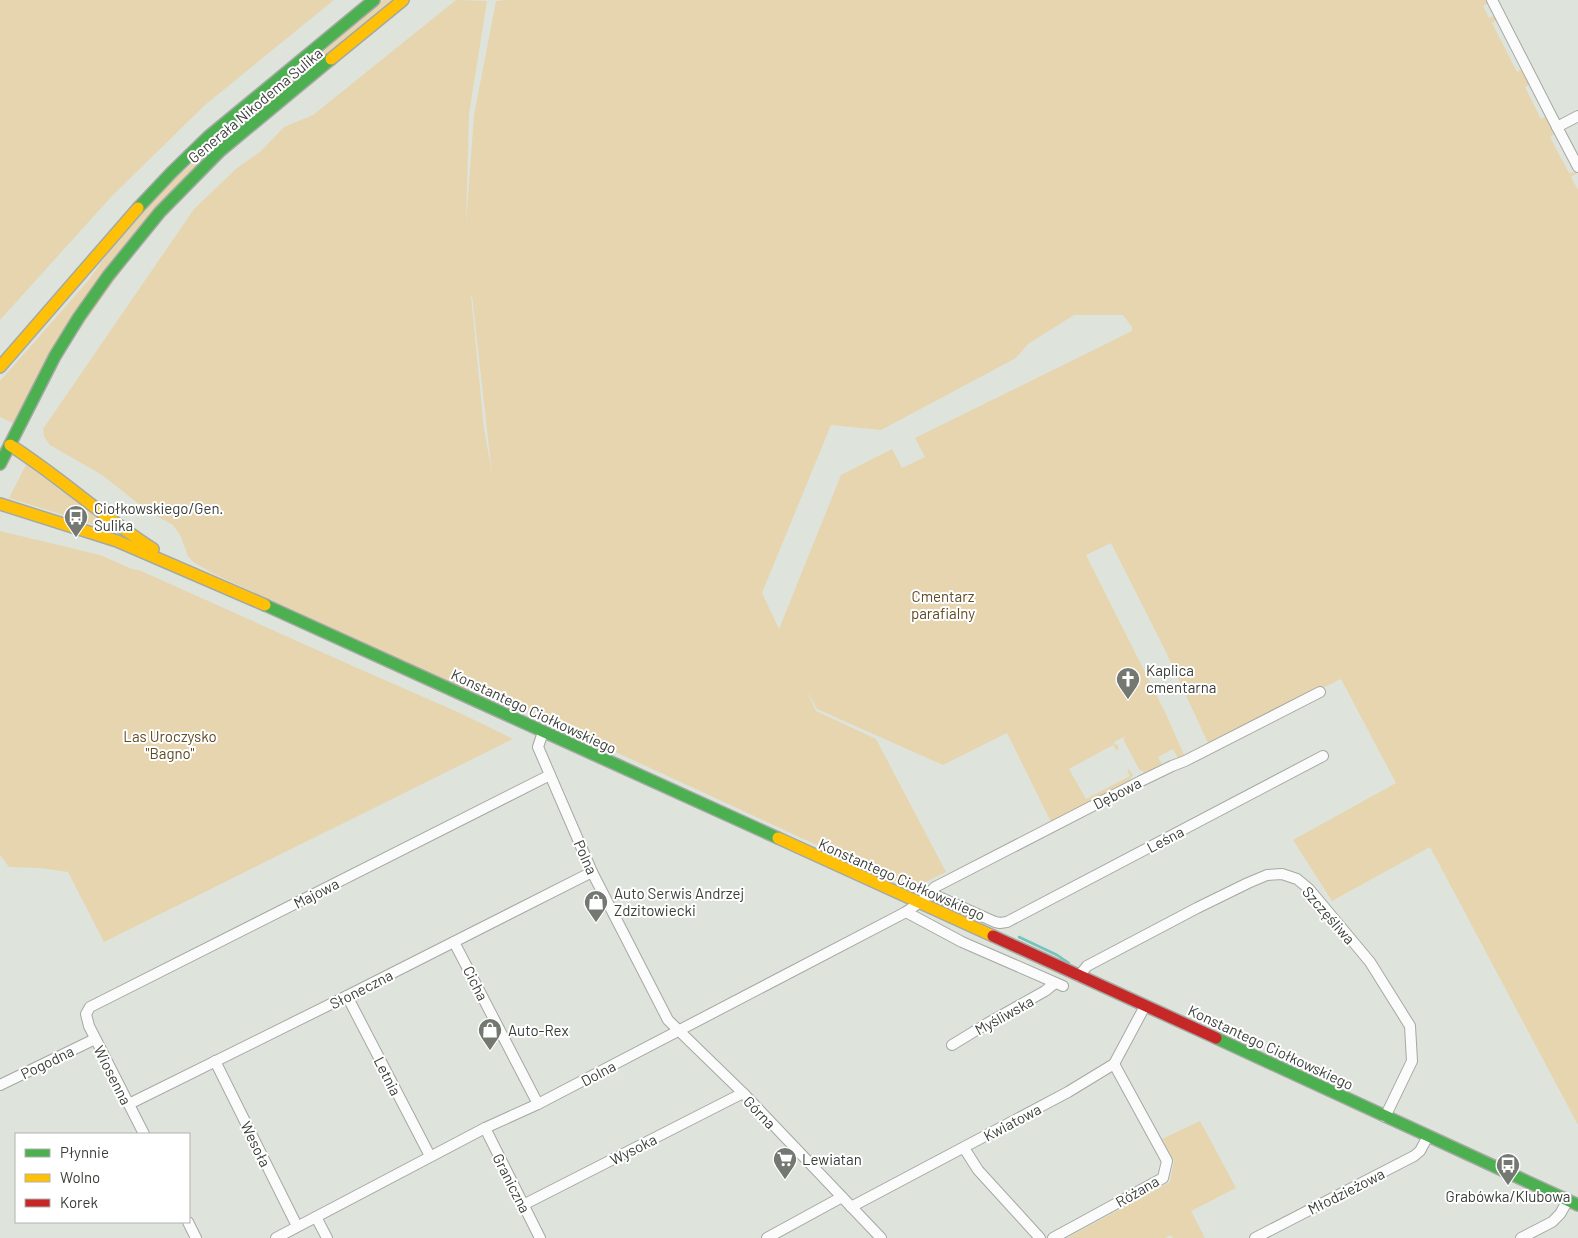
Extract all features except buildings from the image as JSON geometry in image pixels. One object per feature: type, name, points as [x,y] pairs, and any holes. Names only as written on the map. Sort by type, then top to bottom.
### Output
[{"type":"main road","name":"Generała Nikodema Sulika","points":[[0,367],[139,207],[171,173],[208,137],[374,0]]},
{"type":"main road","name":"Generała Nikodema Sulika","points":[[0,464],[5,442],[55,356],[108,276],[160,212],[220,151],[403,0]]},
{"type":"main road","name":"Konstantego Ciołkowskiego","points":[[5,442],[56,476],[112,521],[146,545],[213,582]]},
{"type":"main road","name":"Konstantego Ciołkowskiego","points":[[0,504],[117,541],[213,582],[1573,1203]]},
{"type":"street","points":[[1492,0],[1578,167]]},
{"type":"street","points":[[1557,127],[1578,116]]},
{"type":"street","name":"Dębowa","points":[[919,903],[935,887],[1320,692]]},
{"type":"street","name":"Polna","points":[[543,732],[538,747],[592,872],[668,1020],[679,1030]]},
{"type":"street","name":"Leśna","points":[[930,893],[995,922],[1007,922],[1323,756]]},
{"type":"street","name":"Majowa","points":[[86,1014],[90,1007],[102,1000],[550,775]]},
{"type":"street","name":"Słoneczna","points":[[129,1104],[592,872]]},
{"type":"street","name":"Szczęśliwa","points":[[1079,976],[1087,966],[1248,883],[1267,875],[1282,874],[1297,879],[1309,890],[1370,962],[1410,1026],[1412,1061],[1386,1116]]},
{"type":"street","name":"Dolna","points":[[276,1238],[430,1156],[538,1104],[906,912],[919,903]]},
{"type":"street","name":"Myśliwska","points":[[906,912],[962,942],[1059,985],[1045,991],[952,1045]]},
{"type":"street","name":"Cicha","points":[[454,942],[538,1104]]},
{"type":"street","name":"Letnia","points":[[346,996],[430,1156]]},
{"type":"street","points":[[1114,1064],[1145,1006]]},
{"type":"street","name":"Wiosenna","points":[[86,1014],[95,1039],[144,1133]]},
{"type":"street","name":"Górna","points":[[679,1030],[743,1093],[881,1238]]},
{"type":"street","name":"Pogodna","points":[[0,1085],[95,1039]]},
{"type":"street","name":"Wesoła","points":[[215,1061],[297,1226]]},
{"type":"street","name":"Kwiatowa","points":[[851,1207],[1068,1092],[1114,1064]]},
{"type":"street","name":"Różana","points":[[1053,1238],[1163,1178],[1167,1161],[1114,1064]]},
{"type":"street","name":"Wysoka","points":[[524,1205],[743,1093]]},
{"type":"street","name":"Graniczna","points":[[485,1128],[540,1238]]},
{"type":"street","name":"Młodzieżowa","points":[[1255,1238],[1414,1156],[1420,1151],[1428,1136]]},
{"type":"street","points":[[964,1148],[978,1170],[1040,1238]]},
{"type":"street","points":[[767,1238],[781,1235],[842,1197]]},
{"type":"street","points":[[1521,1238],[1552,1222],[1573,1203]]},
{"type":"street","points":[[316,1217],[328,1238]]},
{"type":"street","points":[[188,1223],[196,1238]]},
{"type":"green space","points":[[0,0],[334,0],[205,105],[111,197],[0,320]]},
{"type":"green space","points":[[383,0],[392,0],[196,166],[13,423],[0,417],[0,381],[88,281],[111,249],[170,183]]},
{"type":"green space","name":"Cmentarz parafialny","points":[[456,0],[487,1],[469,114],[466,224],[474,115],[496,1],[1488,0],[1489,2],[1483,6],[1489,18],[1495,15],[1497,20],[1492,23],[1517,72],[1522,69],[1530,84],[1525,87],[1541,119],[1547,116],[1556,133],[1550,137],[1569,173],[1576,172],[1571,177],[1578,190],[1578,1125],[1430,847],[1332,901],[1293,840],[1396,783],[1341,679],[1208,743],[1165,650],[1111,543],[1086,555],[1166,714],[1184,755],[1178,758],[1173,749],[1158,757],[1162,764],[1145,773],[1140,771],[1123,739],[1124,737],[1114,742],[1119,749],[1116,750],[1113,745],[1069,769],[1086,799],[1130,776],[1127,770],[1129,769],[1133,775],[1130,780],[1051,822],[1007,733],[943,765],[817,709],[806,689],[816,711],[876,739],[946,872],[912,889],[529,712],[473,690],[467,690],[214,574],[193,562],[188,556],[180,535],[173,525],[149,512],[102,475],[50,445],[44,437],[43,429],[194,209],[237,168],[260,152],[284,127],[313,115]],"holes":[[[472,296],[492,474],[484,429]],[[1074,315],[1123,315],[1132,327],[1132,331],[915,438],[925,457],[902,468],[892,449],[841,475],[779,629],[762,593],[831,425],[881,430],[1016,358],[1028,344]]]},
{"type":"green space","points":[[26,465],[128,539],[95,525],[9,498]]},
{"type":"green space","name":"Las Uroczysko \"Bagno\"","points":[[0,531],[100,555],[132,569],[139,570],[460,713],[513,739],[104,942],[68,872],[40,868],[9,867],[0,855]]},
{"type":"green space","points":[[1200,1121],[1236,1188],[1191,1211],[1205,1238],[1173,1238],[1171,1235],[1165,1238],[1067,1238],[1170,1182],[1174,1161],[1162,1139]]},
{"type":"waterway","points":[[1019,937],[1057,955],[1069,963]]},
{"type":"traffic: fast","points":[[138,208],[208,137],[374,0]]},
{"type":"traffic: fast","points":[[0,464],[55,356],[79,317],[108,276],[160,212],[220,151],[331,59]]},
{"type":"traffic: fast","points":[[265,605],[778,838]]},
{"type":"traffic: fast","points":[[1216,1038],[1578,1205]]},
{"type":"traffic: slow","points":[[331,59],[403,0]]},
{"type":"traffic: slow","points":[[0,367],[138,208]]},
{"type":"traffic: slow","points":[[10,445],[153,549]]},
{"type":"traffic: slow","points":[[0,504],[117,541],[265,605]]},
{"type":"traffic: slow","points":[[778,838],[993,936]]},
{"type":"traffic: jam","points":[[993,936],[1216,1038]]},
{"type":"place","name":"Ciołkowskiego/Gen. Sulika","points":[[76,538]]},
{"type":"place","name":"Kaplica cmentarna","points":[[1128,700]]},
{"type":"place","name":"Auto Serwis Andrzej Zdzitowiecki","points":[[596,923]]},
{"type":"place","name":"Auto-Rex","points":[[490,1051]]},
{"type":"place","name":"Lewiatan","points":[[785,1180]]},
{"type":"place","name":"Grabówka/Klubowa","points":[[1508,1186]]}]
